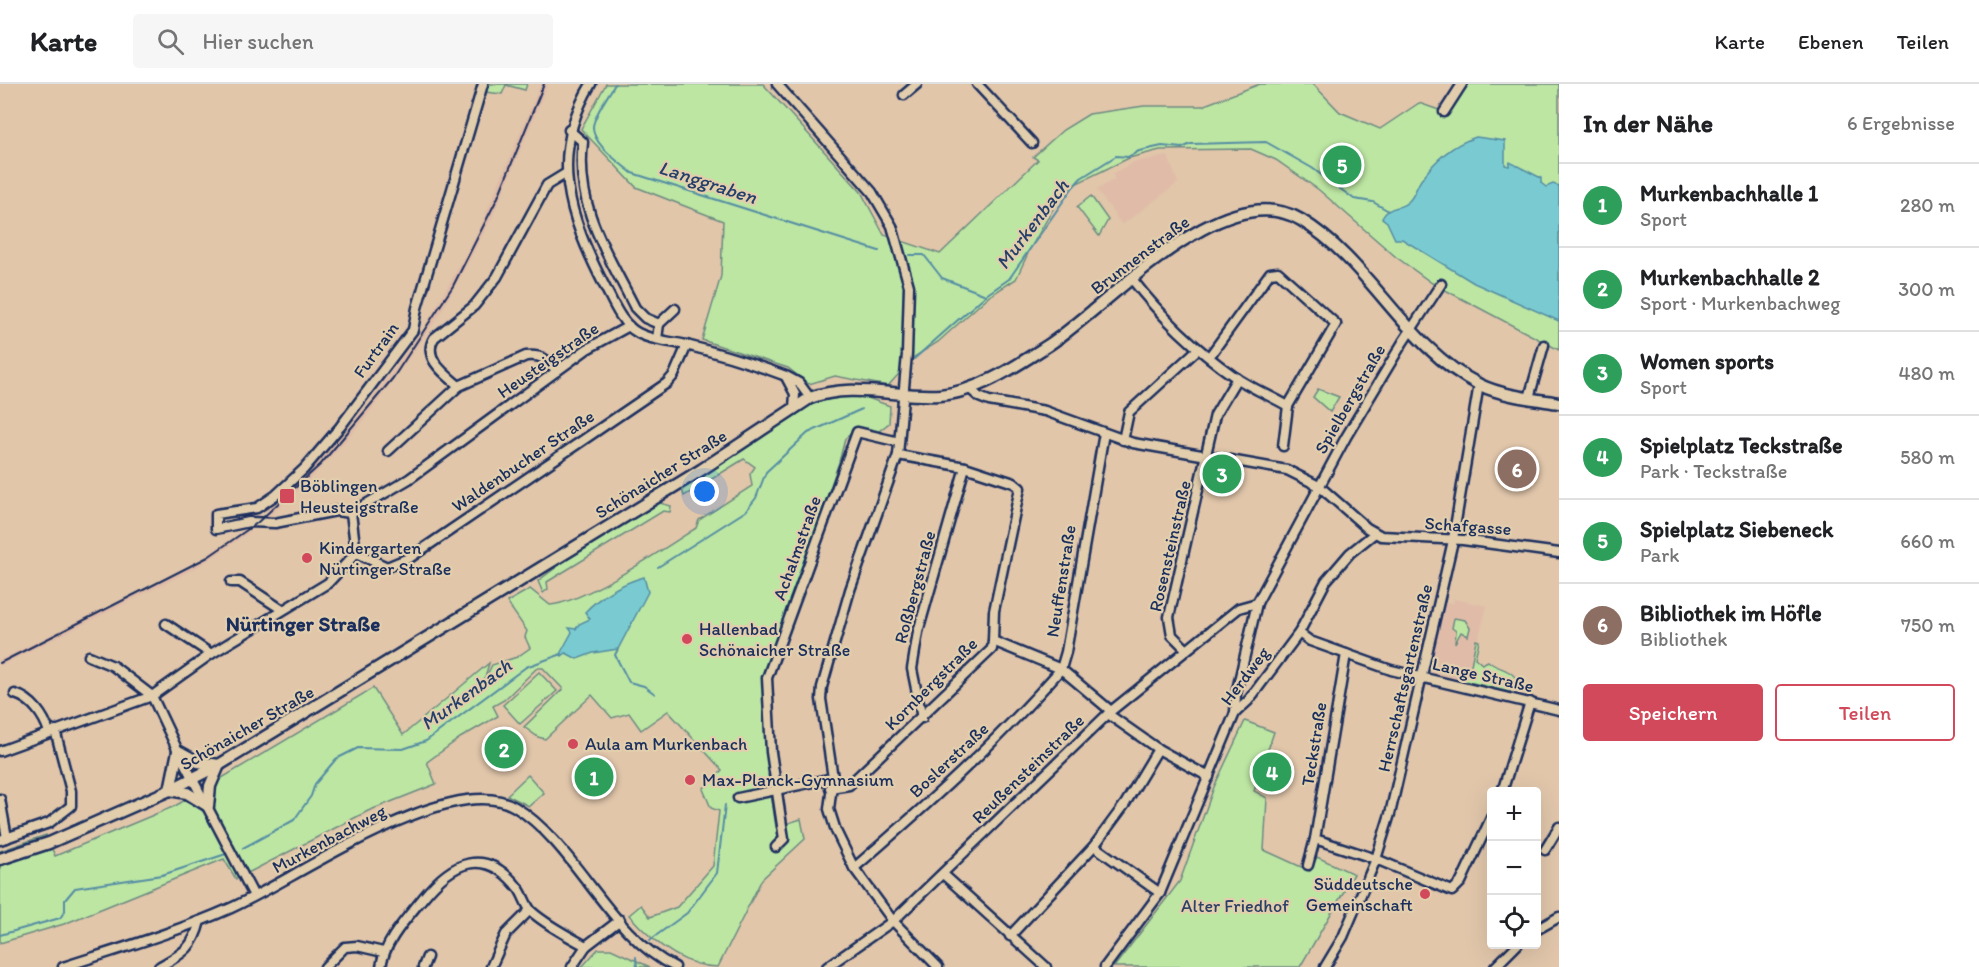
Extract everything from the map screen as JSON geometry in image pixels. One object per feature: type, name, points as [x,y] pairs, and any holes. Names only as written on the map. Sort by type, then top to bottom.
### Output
[{"type":"main road","name":"Brunnenstraße","points":[[969,388],[1007,370],[1054,341],[1201,228],[1248,213],[1275,211],[1301,220],[1326,239],[1372,283],[1411,330],[1433,352],[1479,384],[1529,398],[1559,403]]},
{"type":"main road","name":"Schönaicher Straße","points":[[0,860],[49,843],[170,790],[219,765],[693,475],[810,398],[829,392],[852,390],[941,395],[969,388]]},
{"type":"main road","points":[[178,752],[198,762],[219,765],[210,786],[208,806],[187,793],[170,790],[178,752]]},
{"type":"street","name":"Furtrain","points":[[216,529],[216,514],[257,508],[276,495],[304,469],[340,427],[413,330],[417,308],[483,84]]},
{"type":"street","points":[[591,84],[569,130],[566,174],[574,219],[583,244],[620,316],[638,333],[687,345],[786,376],[799,383],[810,398]]},
{"type":"street","points":[[777,84],[860,177],[892,226],[909,286],[904,394],[898,454],[850,590],[822,687],[833,778],[829,809],[854,868],[892,921],[938,967]]},
{"type":"street","points":[[904,95],[917,84]]},
{"type":"street","points":[[977,84],[1032,143]]},
{"type":"street","points":[[1444,112],[1462,84]]},
{"type":"street","points":[[569,130],[583,142],[581,162],[584,195],[597,234],[634,309],[645,318],[659,324]]},
{"type":"street","points":[[459,386],[439,369],[429,351],[430,345],[434,338],[474,306],[497,277],[547,185],[566,174]]},
{"type":"street","points":[[1209,357],[1266,277],[1278,272],[1336,324],[1288,406],[1283,446]]},
{"type":"street","points":[[1132,279],[1174,330],[1197,350],[1237,378],[1288,406]]},
{"type":"street","name":"Spielbergstraße","points":[[1235,713],[1236,694],[1257,603],[1374,388],[1441,284]]},
{"type":"street","points":[[657,339],[659,324],[675,309]]},
{"type":"street","name":"Heusteigstraße","points":[[216,529],[249,522],[275,523],[336,511],[351,513],[409,479],[587,349],[629,326]]},
{"type":"street","name":"Waldenbucher Straße","points":[[356,553],[387,567],[411,557],[667,383],[674,375],[687,345]]},
{"type":"street","points":[[1529,398],[1544,345]]},
{"type":"street","points":[[1123,440],[1129,412],[1197,350]]},
{"type":"street","points":[[388,451],[459,386],[526,356],[536,354],[545,357],[557,371]]},
{"type":"street","points":[[786,376],[795,394],[794,408]]},
{"type":"street","name":"Rosensteinstraße","points":[[1186,650],[1172,635],[1169,617],[1208,456],[1215,415],[1237,378]]},
{"type":"street","name":"Herrschaftsgartenstraße","points":[[1326,967],[1343,937],[1376,860],[1402,768],[1453,539],[1479,384]]},
{"type":"street","points":[[969,388],[979,397],[989,401],[1045,411],[1123,440],[1287,470],[1319,486],[1336,503],[1375,533]]},
{"type":"street","name":"Achalmstraße","points":[[776,847],[784,839],[771,752],[767,678],[857,432],[899,442]]},
{"type":"street","name":"Neuffenstraße","points":[[1060,669],[1066,652],[1104,433]]},
{"type":"street","points":[[898,454],[965,467],[1014,483],[1020,488],[994,611],[993,641]]},
{"type":"street","name":"Roßbergstraße","points":[[922,718],[912,669],[918,632],[965,467]]},
{"type":"street","points":[[1305,513],[1312,503],[1319,500],[1336,503]]},
{"type":"street","points":[[0,752],[152,696],[211,654],[281,609],[328,583],[356,553],[351,513]]},
{"type":"street","name":"Schafgasse","points":[[1375,533],[1392,538],[1453,539],[1559,553]]},
{"type":"street","name":"Herdweg","points":[[1105,967],[1160,893],[1235,713],[1248,701],[1299,633],[1326,581],[1350,553],[1375,533]]},
{"type":"street","points":[[231,582],[240,582],[281,609]]},
{"type":"street","name":"Reußensteinstraße","points":[[831,967],[892,921],[1109,712],[1239,608],[1257,603]]},
{"type":"street","points":[[166,624],[211,654]]},
{"type":"street","name":"Lange Straße","points":[[1299,633],[1346,654],[1422,677],[1559,710]]},
{"type":"street","name":"Kornbergstraße","points":[[830,788],[849,785],[992,649],[993,641],[1060,669]]},
{"type":"street","name":"Teckstraße","points":[[1308,865],[1315,839],[1346,654]]},
{"type":"street","points":[[89,656],[113,666],[152,696],[178,752],[194,778],[254,896]]},
{"type":"street","points":[[1060,669],[1109,712],[1158,749],[1209,777]]},
{"type":"street","name":"Boslerstraße","points":[[854,868],[953,782],[1026,709],[1060,669]]},
{"type":"street","points":[[0,798],[4,839],[49,823],[71,806],[71,791],[52,731],[38,711],[15,694]]},
{"type":"street","points":[[1504,787],[1530,702]]},
{"type":"street","points":[[1010,936],[1094,846],[1125,804],[1158,749]]},
{"type":"street","points":[[738,798],[833,778]]},
{"type":"street","name":"Murkenbachweg","points":[[64,967],[200,921],[254,896],[385,825],[450,804],[485,800],[513,806],[527,816],[561,851],[620,920]]},
{"type":"street","points":[[1315,839],[1455,890],[1487,824]]},
{"type":"street","points":[[1545,850],[1559,827]]},
{"type":"street","points":[[1094,846],[1160,893]]},
{"type":"street","points":[[381,967],[383,952],[435,883],[449,870],[468,862],[486,864],[501,870],[519,890],[530,910],[561,933],[586,946]]},
{"type":"street","points":[[943,874],[1046,967]]},
{"type":"street","points":[[491,967],[506,934],[530,910]]},
{"type":"street","points":[[1541,927],[1559,917]]},
{"type":"street","points":[[572,967],[586,946],[620,920],[647,948],[675,967]]},
{"type":"street","points":[[159,967],[188,950],[196,936],[200,921]]},
{"type":"street","points":[[325,967],[345,947],[357,946],[383,952]]},
{"type":"street","points":[[1495,967],[1514,949]]},
{"type":"street","points":[[423,967],[427,957]]},
{"type":"shaded area","points":[[541,84],[548,84],[493,216],[439,316],[362,423],[313,476],[267,519],[264,515],[268,512],[266,509],[332,444],[334,445],[376,394],[427,323],[477,234]]},
{"type":"shaded area","points":[[1168,156],[1178,183],[1122,225],[1097,190],[1114,179],[1113,173],[1134,162]]},
{"type":"shaded area","points":[[247,529],[250,532],[198,567],[0,666],[0,660],[192,565]]},
{"type":"shaded area","points":[[1454,599],[1487,606],[1469,675],[1461,676],[1461,680],[1434,674],[1430,669],[1444,602],[1453,603]]},
{"type":"green space","points":[[488,84],[527,84],[525,90],[506,85],[502,94],[485,92]]},
{"type":"green space","points":[[606,84],[763,84],[861,192],[884,235],[940,254],[1038,160],[1033,157],[1063,130],[1089,114],[1144,106],[1202,106],[1260,84],[1313,84],[1340,112],[1380,129],[1419,103],[1439,110],[1456,84],[1559,84],[1559,350],[1432,283],[1396,257],[1319,190],[1276,160],[1251,149],[1160,150],[1129,158],[1071,186],[1057,202],[1016,279],[988,297],[938,342],[914,357],[888,386],[835,376],[809,384],[788,368],[702,340],[721,276],[723,221],[636,187],[581,129]]},
{"type":"green space","points":[[1091,196],[1108,220],[1099,236],[1077,207]]},
{"type":"green space","points":[[1318,389],[1339,397],[1330,412],[1313,397]]},
{"type":"green space","points":[[836,397],[865,397],[890,406],[889,423],[879,431],[858,426],[845,439],[765,677],[772,776],[768,775],[776,827],[801,819],[805,839],[762,879],[718,967],[705,966],[680,957],[647,934],[629,915],[641,905],[650,917],[677,907],[713,866],[719,811],[711,808],[703,789],[722,770],[668,711],[641,730],[629,713],[612,718],[592,695],[545,739],[538,737],[524,727],[563,689],[543,668],[537,668],[504,700],[493,706],[498,716],[460,738],[427,762],[436,784],[368,811],[236,879],[224,859],[64,924],[0,943],[0,851],[46,835],[55,856],[175,806],[373,688],[403,735],[489,663],[484,681],[492,665],[517,657],[530,648],[525,637],[527,631],[507,602],[530,589],[550,605],[565,602],[603,585],[645,561],[696,528],[699,520],[752,486],[750,474],[755,467],[744,459],[684,496],[682,488],[807,406]]},
{"type":"green space","points":[[660,503],[671,506],[670,512],[663,511],[547,582],[548,589],[543,593],[538,581],[597,537]]},
{"type":"green space","points":[[1454,618],[1465,620],[1470,628],[1468,636],[1461,632],[1455,643],[1456,631],[1452,628]]},
{"type":"green space","points":[[1476,640],[1479,641],[1475,658],[1482,664],[1488,661],[1516,678],[1510,692],[1461,680],[1461,676],[1469,675]]},
{"type":"green space","points":[[539,672],[557,691],[520,724],[503,705]]},
{"type":"green space","name":"Alter Friedhof","points":[[1245,721],[1274,732],[1254,791],[1267,798],[1264,850],[1310,871],[1317,857],[1354,874],[1300,967],[1114,967],[1180,881],[1214,787]]},
{"type":"green space","points":[[1272,756],[1280,757],[1273,790],[1264,787]]},
{"type":"green space","points":[[528,775],[544,793],[529,806],[507,795]]},
{"type":"green space","points":[[598,949],[611,949],[650,967],[582,967]]},
{"type":"water","points":[[1476,137],[1505,141],[1505,165],[1509,166],[1510,162],[1541,178],[1541,183],[1546,187],[1553,184],[1559,186],[1559,321],[1474,283],[1402,239],[1395,239],[1387,222],[1382,218],[1391,209],[1409,201],[1419,183],[1439,159],[1459,144]]},
{"type":"water","points":[[644,577],[648,592],[618,649],[593,653],[577,659],[566,653],[562,656],[560,654],[572,632],[569,628],[576,629],[579,624],[590,619],[585,612],[591,606],[620,586]]},
{"type":"waterway","name":"Langgraben","points":[[615,84],[598,112],[593,129],[595,137],[606,151],[632,173],[879,251]]},
{"type":"waterway","name":"Murkenbach","points":[[914,359],[986,295],[1009,279],[1073,187],[1081,178],[1116,156],[1128,157],[1139,151],[1162,146],[1182,148],[1191,144],[1266,142],[1312,168],[1354,199],[1373,202],[1387,210]]},
{"type":"waterway","name":"Langgraben","points":[[910,255],[924,255],[942,278],[986,295]]},
{"type":"waterway","name":"Murkenbach","points":[[658,567],[746,511],[756,498],[766,472],[808,433],[862,409]]},
{"type":"waterway","points":[[618,649],[615,655],[629,682],[644,686],[655,694]]},
{"type":"waterway","name":"Murkenbach","points":[[243,848],[294,820],[311,796],[315,784],[336,759],[358,748],[403,749],[426,741],[526,667],[562,654]]},
{"type":"waterway","points":[[650,940],[687,913],[717,873],[725,805]]},
{"type":"waterway","name":"Murkenbach","points":[[0,935],[60,918],[65,911],[65,900],[75,888],[162,875],[226,854]]},
{"type":"waterway","points":[[636,957],[637,967]]},
{"type":"railway","points":[[0,663],[208,557],[257,523],[321,464],[393,378],[453,286],[498,197],[544,84]]},
{"type":"place","name":"Spielplatz Siebeneck","points":[[1342,165]]},
{"type":"place","name":"Bibliothek im Höfle","points":[[1517,469]]},
{"type":"place","name":"Women sports","points":[[1222,474]]},
{"type":"place","name":"Böblingen Heusteigstraße","points":[[287,496]]},
{"type":"place","name":"Kindergarten Nürtinger Straße","points":[[307,558]]},
{"type":"place","name":"Hallenbad Schönaicher Straße","points":[[687,639]]},
{"type":"place","name":"Aula am Murkenbach","points":[[573,744]]},
{"type":"place","name":"Murkenbachhalle 2","points":[[504,749]]},
{"type":"place","name":"Spielplatz Teckstraße","points":[[1272,772]]},
{"type":"place","name":"Murkenbachhalle 1","points":[[594,777]]},
{"type":"place","name":"Max-Planck-Gymnasium","points":[[690,780]]},
{"type":"place","name":"Süddeutsche Gemeinschaft","points":[[1425,894]]},
{"type":"district","name":"Nürtinger Straße","points":[[303,623]]}]
